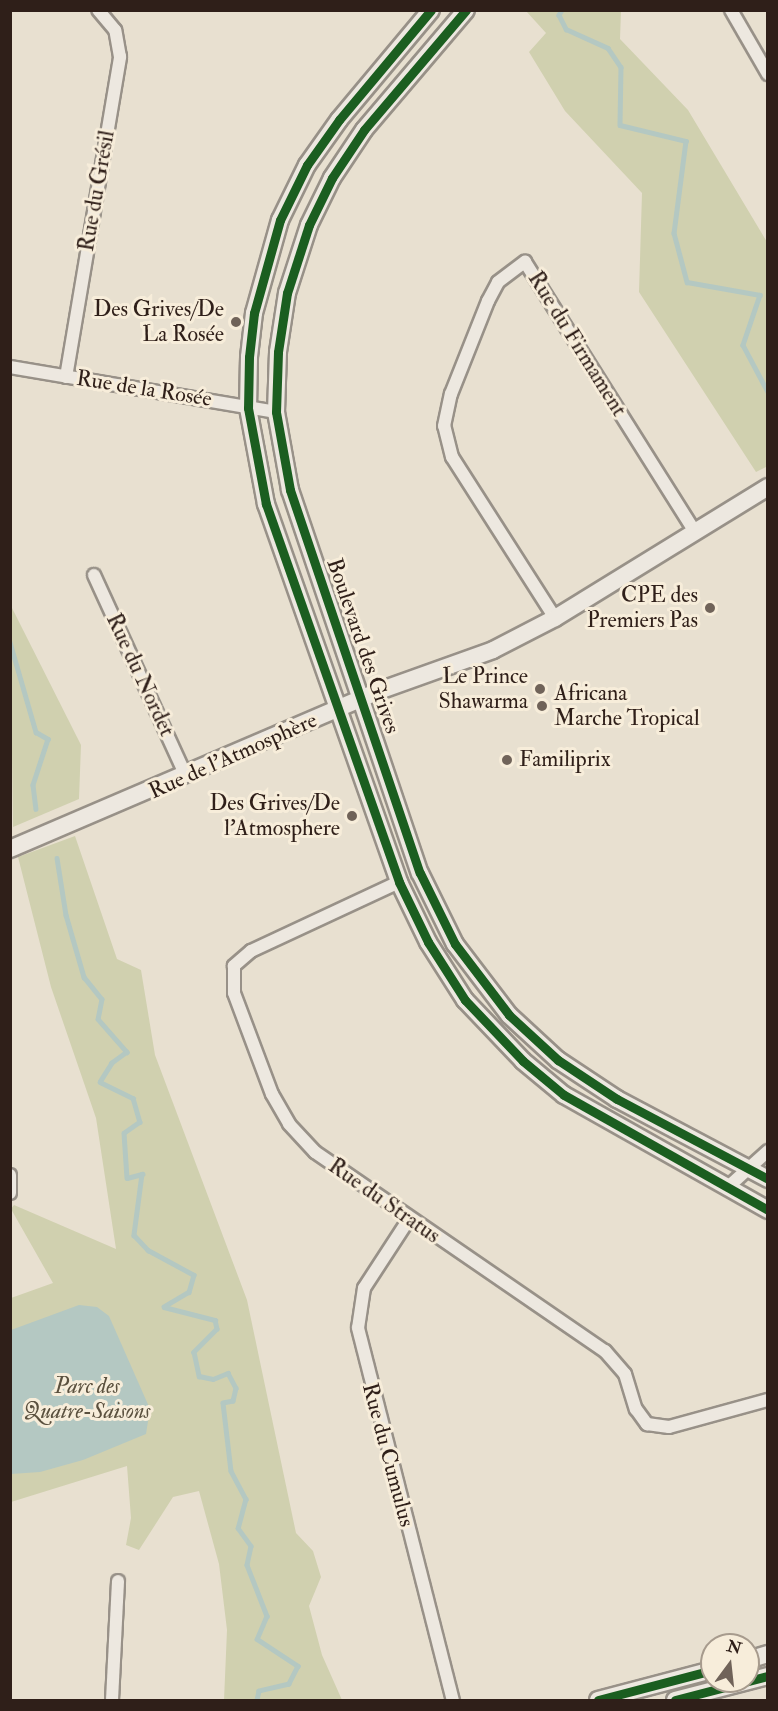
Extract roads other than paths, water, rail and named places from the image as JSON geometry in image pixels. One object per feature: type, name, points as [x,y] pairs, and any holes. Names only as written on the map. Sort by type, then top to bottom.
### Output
[{"type":"street","name":"Rue du Grésil","points":[[66,377],[120,57],[115,30],[98,10]]},
{"type":"street","name":"Boulevard des Grives","points":[[431,10],[339,120],[307,165],[280,220],[254,313],[248,408],[272,523],[399,882],[439,962],[465,1000],[514,1053],[587,1110],[768,1210]]},
{"type":"street","name":"Boulevard des Grives","points":[[466,10],[364,130],[332,178],[309,225],[282,323],[276,412],[290,490],[420,873],[455,944],[487,990],[529,1035],[617,1100],[768,1179]]},
{"type":"street","points":[[730,10],[768,74]]},
{"type":"street","name":"Rue du Firmament","points":[[555,618],[452,457],[444,426],[451,394],[488,301],[498,282],[525,262],[694,530]]},
{"type":"street","name":"Rue de la Rosée","points":[[10,367],[276,412]]},
{"type":"street","name":"Rue de l'Atmosphère","points":[[10,849],[186,776],[360,699],[493,650],[555,618],[694,530],[768,487]]},
{"type":"street","name":"Rue du Nordet","points":[[94,575],[186,776]]},
{"type":"street","points":[[399,882],[420,873]]},
{"type":"street","name":"Rue du Stratus","points":[[399,882],[251,951],[240,958],[232,975],[234,993],[272,1094],[289,1124],[315,1152],[613,1358],[647,1424],[669,1427],[768,1400]]},
{"type":"street","points":[[514,1053],[529,1035]]},
{"type":"street","points":[[728,1187],[768,1152]]},
{"type":"street","points":[[10,1175],[10,1193]]},
{"type":"street","name":"Rue du Cumulus","points":[[409,1219],[364,1288],[358,1328],[453,1701]]},
{"type":"street","points":[[112,1701],[118,1581]]},
{"type":"street","points":[[598,1701],[700,1673]]},
{"type":"street","points":[[675,1701],[768,1676]]},
{"type":"waterway","points":[[562,10],[559,15],[566,29],[608,48],[621,67],[620,125],[686,141],[674,233],[687,282],[760,295],[743,345],[768,392]]},
{"type":"waterway","points":[[10,642],[36,732],[48,739],[33,785],[36,809]]},
{"type":"waterway","points":[[57,858],[66,915],[84,977],[102,999],[98,1019],[127,1052],[112,1063],[100,1082],[133,1098],[140,1122],[124,1133],[127,1178],[142,1174],[134,1235],[148,1250],[194,1275],[189,1292],[164,1307],[215,1320],[217,1329],[194,1352],[199,1376],[213,1379],[228,1373],[236,1388],[233,1401],[223,1403],[231,1471],[246,1499],[238,1528],[251,1546],[247,1565],[267,1616],[257,1639],[298,1666],[289,1684],[259,1691],[257,1700]]},
{"type":"place","name":"Des Grives/De La Rosée","points":[[236,322]]},
{"type":"place","name":"CPE des Premiers Pas","points":[[710,608]]},
{"type":"place","name":"Le Prince Shawarma","points":[[540,689]]},
{"type":"place","name":"Africana Marche Tropical","points":[[542,706]]},
{"type":"place","name":"Familiprix","points":[[507,760]]},
{"type":"place","name":"Des Grives/De l'Atmosphere","points":[[352,816]]},
{"type":"park label","name":"Parc des Quatre-Saisons","points":[[87,1398]]}]
